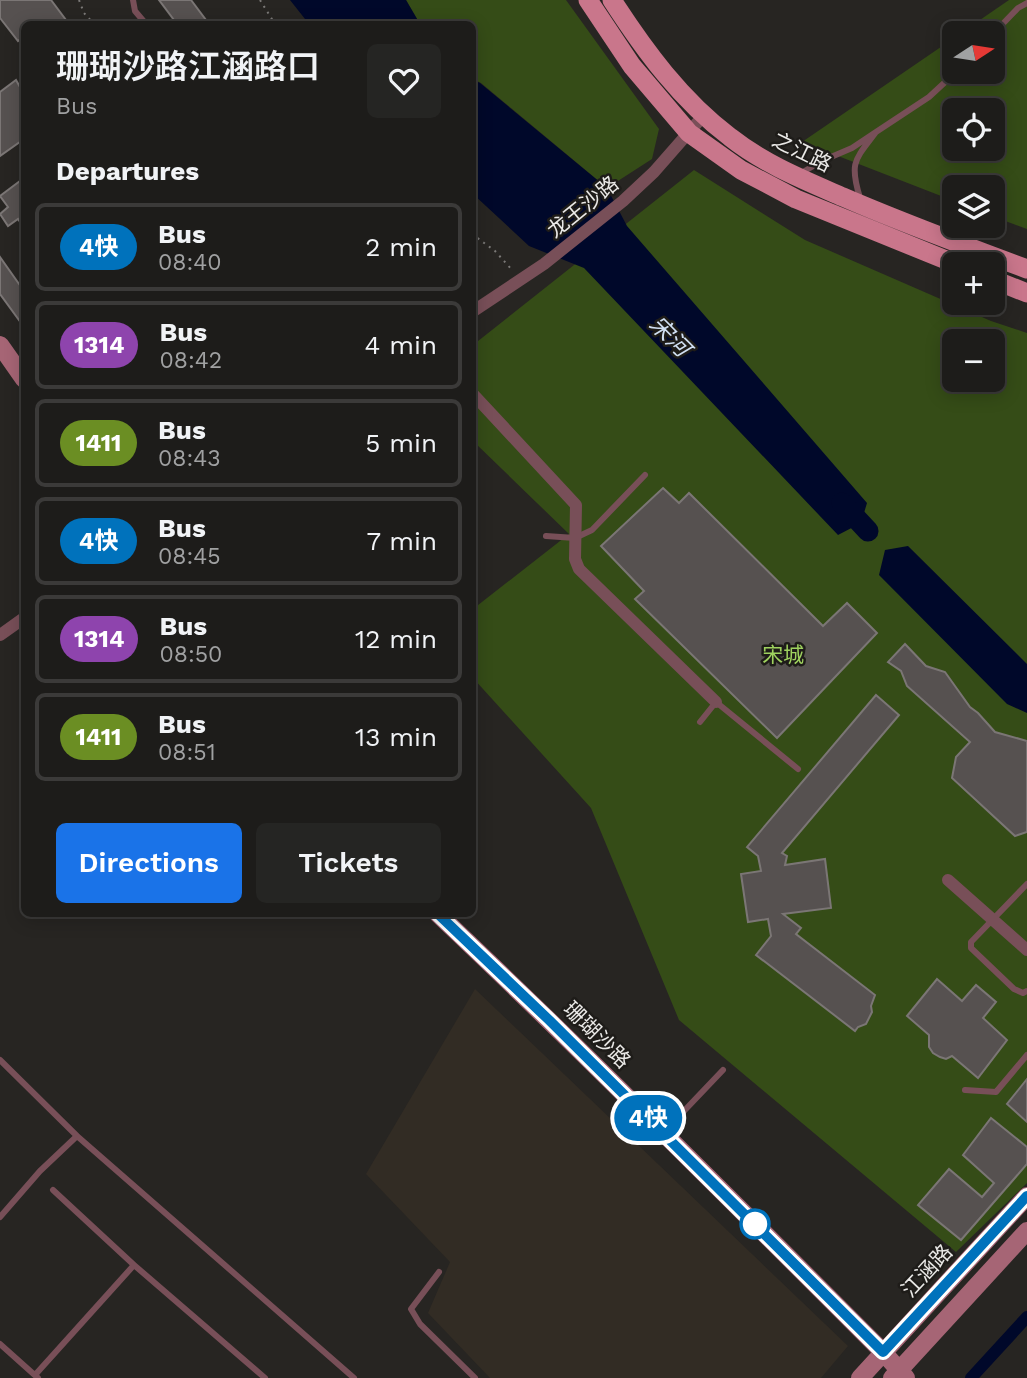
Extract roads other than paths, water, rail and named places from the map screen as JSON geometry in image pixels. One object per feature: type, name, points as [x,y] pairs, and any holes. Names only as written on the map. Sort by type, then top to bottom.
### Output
[{"type":"main road","name":"之江路","points":[[587,0],[632,66],[689,133],[741,170],[796,199],[942,258]]},
{"type":"main road","name":"之江路","points":[[612,0],[680,93],[730,138],[795,176],[1027,270]]},
{"type":"main road","points":[[1005,284],[1027,293]]},
{"type":"street","name":"龙王沙路","points":[[476,309],[544,264],[622,201],[654,172],[704,115]]},
{"type":"street","points":[[0,345],[21,376]]},
{"type":"street","points":[[476,397],[576,505],[575,559],[579,569],[716,702]]},
{"type":"street","points":[[0,635],[21,620]]},
{"type":"street","points":[[948,880],[1027,950]]},
{"type":"street","name":"珊瑚沙路","points":[[441,917],[664,1133],[883,1352],[899,1375]]},
{"type":"street","name":"江涵路","points":[[860,1378],[1027,1196]]},
{"type":"street","points":[[899,1375],[1027,1231]]},
{"type":"lane","points":[[133,0],[135,11],[143,21]]},
{"type":"lane","points":[[1005,22],[1027,3]]},
{"type":"lane","points":[[795,176],[852,148],[929,97],[943,84]]},
{"type":"lane","points":[[864,206],[854,179],[855,160],[876,132]]},
{"type":"lane","points":[[546,536],[575,538],[592,530],[645,475]]},
{"type":"lane","points":[[700,722],[716,702],[799,769]]},
{"type":"lane","points":[[1027,884],[971,942],[971,948],[1014,989],[1023,993],[1027,991]]},
{"type":"lane","points":[[965,1090],[996,1093],[1027,1055]]},
{"type":"lane","points":[[0,1060],[77,1136],[354,1378]]},
{"type":"lane","points":[[664,1133],[723,1070]]},
{"type":"lane","points":[[0,1217],[40,1171],[77,1136]]},
{"type":"lane","points":[[53,1191],[265,1378]]},
{"type":"lane","points":[[0,1344],[37,1377],[134,1265]]},
{"type":"lane","points":[[439,1272],[411,1309],[419,1324],[475,1378]]},
{"type":"water","points":[[290,0],[406,0],[418,21],[307,21]]},
{"type":"water","points":[[476,81],[607,188],[627,226],[867,503],[861,523],[838,535],[584,268],[529,246],[476,197]]},
{"type":"water","points":[[908,546],[1027,664],[1027,713],[1007,704],[879,575],[885,550]]},
{"type":"waterway","name":"宋河","points":[[842,503],[868,531]]},
{"type":"waterway","points":[[971,1378],[1027,1317]]},
{"type":"park label","name":"宋城","points":[[783,655]]}]
